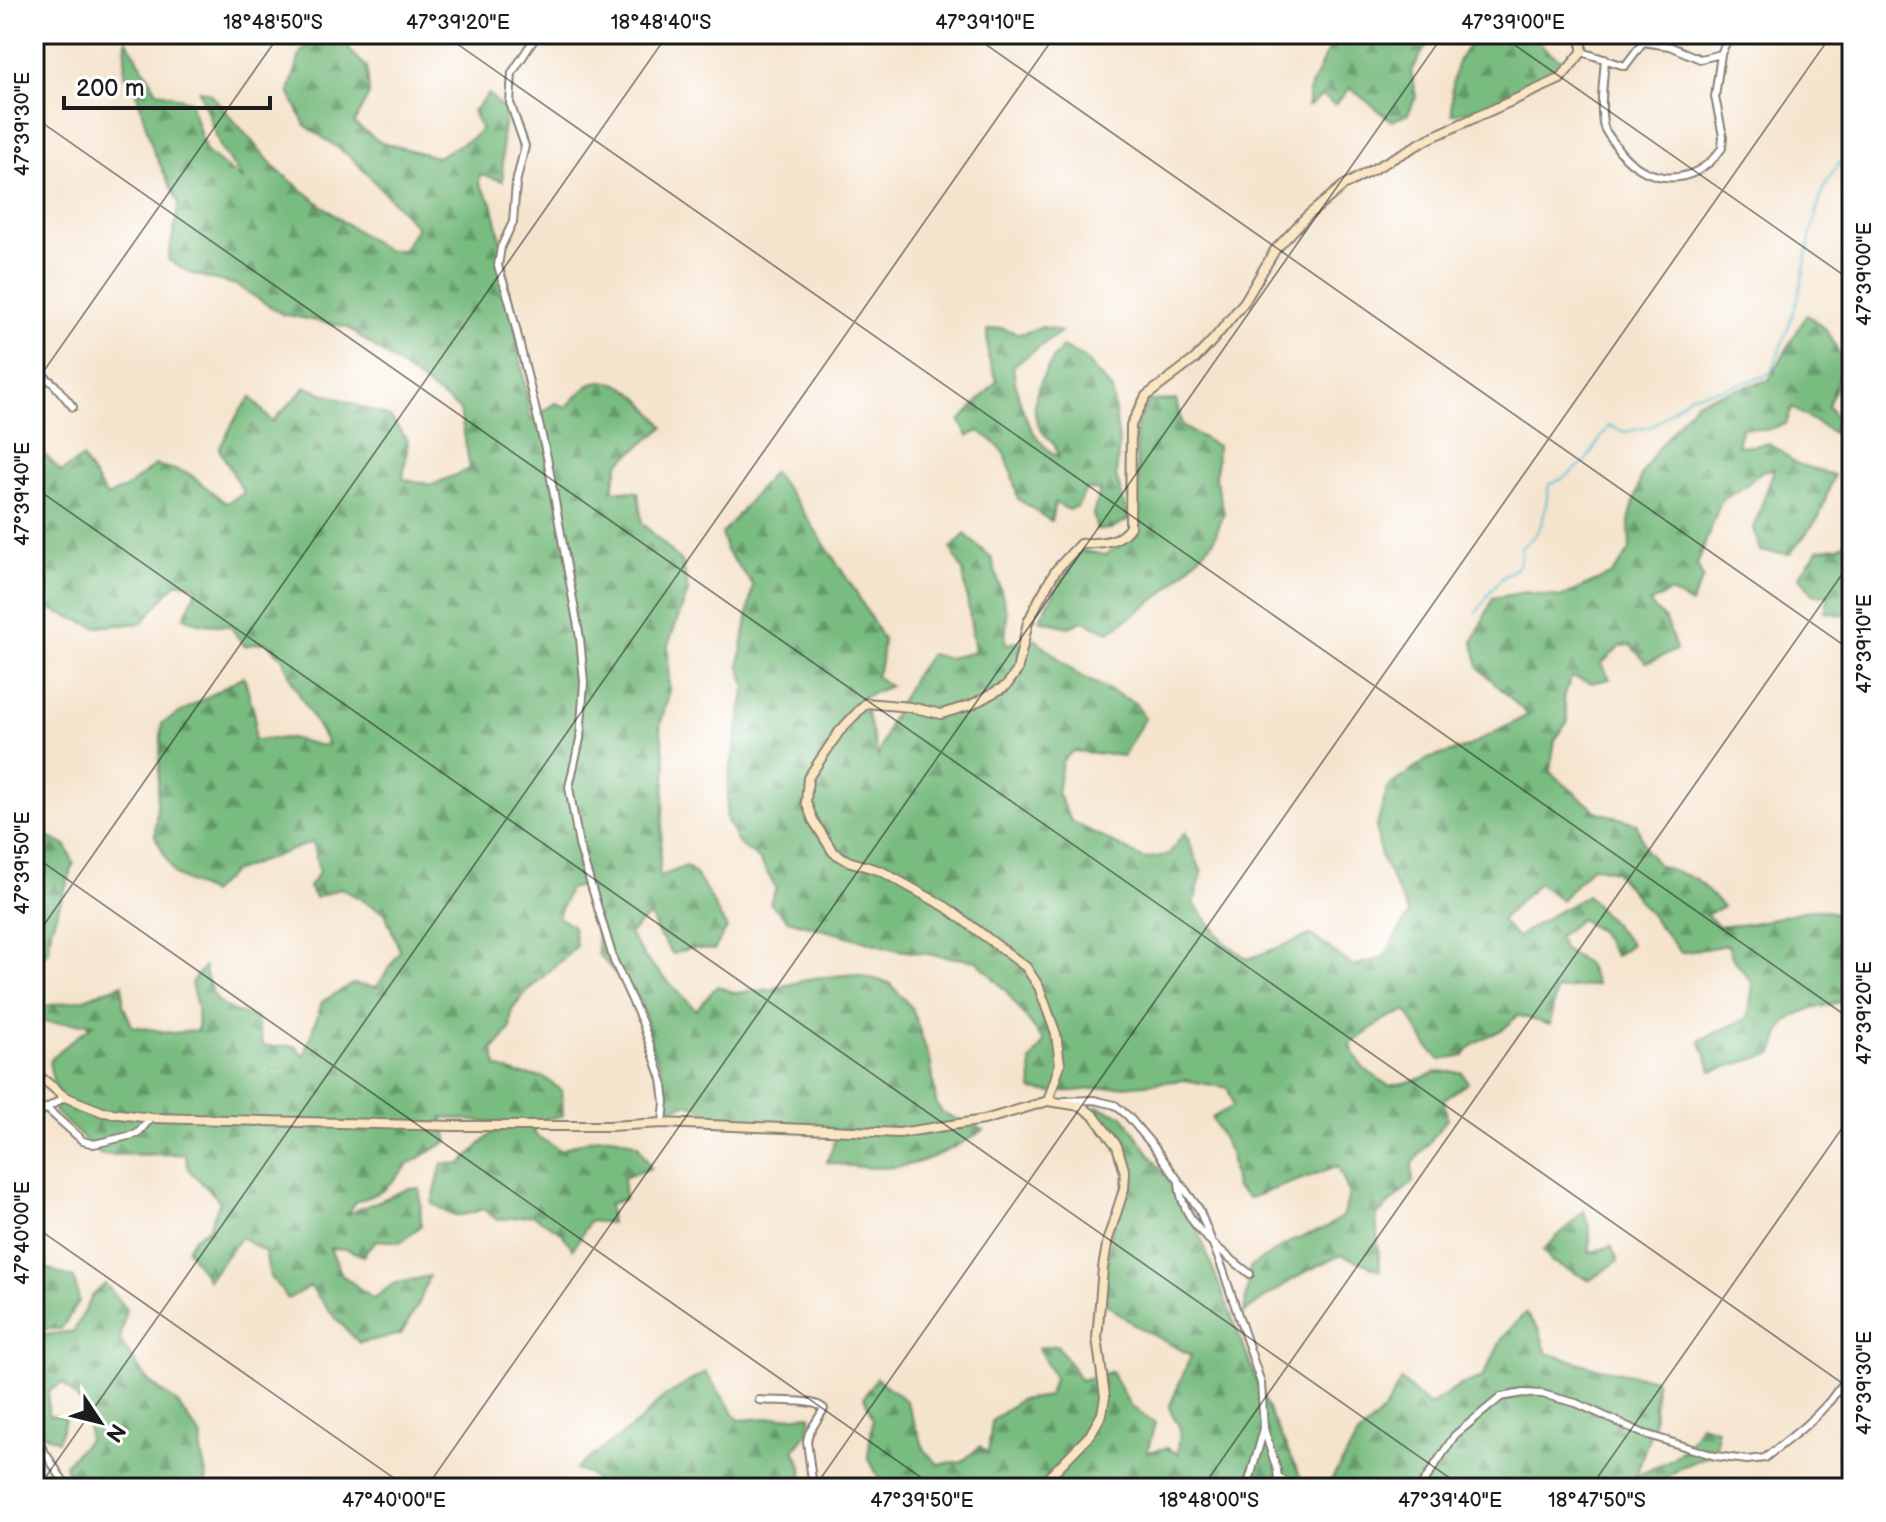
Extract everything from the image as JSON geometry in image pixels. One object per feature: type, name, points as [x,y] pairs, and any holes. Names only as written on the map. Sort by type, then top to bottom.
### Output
[{"type":"street","points":[[1048,1101],[1060,1064],[1056,1034],[1026,967],[946,907],[881,871],[848,861],[833,852],[806,802],[808,778],[839,732],[866,703],[910,707],[941,714],[971,705],[1006,686],[1017,671],[1028,622],[1056,570],[1080,544],[1111,543],[1130,527],[1131,425],[1146,396],[1195,359],[1213,340],[1245,301],[1275,250],[1306,217],[1343,186],[1430,138],[1560,79],[1582,52],[1582,34]]},
{"type":"street","points":[[1605,58],[1604,127],[1623,157],[1637,169],[1674,178],[1698,169],[1722,148],[1723,136],[1715,97],[1721,54],[1730,34]]},
{"type":"street","points":[[533,41],[512,73],[510,103],[525,146],[516,183],[513,222],[501,247],[498,266],[547,457],[580,638],[584,682],[580,739],[569,787],[579,845],[614,961],[642,1022],[662,1079],[665,1102],[663,1123]]},
{"type":"street","points":[[1582,52],[1625,66],[1643,42],[1669,46],[1700,59],[1721,54]]},
{"type":"street","points":[[34,368],[54,384],[73,407]]},
{"type":"street","points":[[34,1072],[65,1097],[103,1112],[151,1118],[454,1126],[663,1123],[899,1133],[984,1120],[1048,1101],[1094,1100],[1115,1105],[1146,1137],[1199,1209],[1261,1383],[1264,1429],[1279,1488]]},
{"type":"street","points":[[34,1116],[65,1097]]},
{"type":"street","points":[[1038,1488],[1090,1435],[1102,1414],[1105,1389],[1097,1338],[1103,1268],[1108,1239],[1124,1189],[1125,1173],[1117,1146],[1094,1116],[1081,1106],[1048,1101]]},
{"type":"street","points":[[46,1108],[83,1141],[94,1144],[137,1134],[151,1118]]},
{"type":"street","points":[[1178,1180],[1191,1221],[1250,1274]]},
{"type":"street","points":[[1420,1488],[1455,1435],[1501,1397],[1523,1393],[1559,1397],[1642,1433],[1715,1456],[1757,1460],[1765,1458],[1803,1428],[1843,1382],[1852,1376]]},
{"type":"street","points":[[759,1400],[811,1402],[824,1409],[807,1441],[813,1488]]},
{"type":"street","points":[[1852,1407],[1846,1452],[1852,1485]]},
{"type":"street","points":[[1247,1488],[1264,1429]]},
{"type":"street","points":[[34,1436],[68,1488]]},
{"type":"street","points":[[1278,1477],[1294,1488]]},
{"type":"green space","points":[[320,34],[350,34],[350,51],[367,67],[369,95],[354,123],[380,142],[437,157],[481,130],[473,111],[489,94],[506,112],[502,137],[503,181],[480,174],[479,183],[492,203],[499,232],[531,420],[556,403],[566,407],[590,385],[613,382],[633,393],[664,427],[619,463],[612,490],[638,492],[642,523],[683,563],[688,592],[668,645],[669,694],[660,726],[666,766],[659,877],[686,866],[692,870],[727,928],[714,950],[690,948],[673,954],[659,935],[650,915],[629,934],[646,959],[696,1010],[717,986],[736,993],[772,989],[814,978],[855,974],[889,983],[912,1008],[931,1064],[936,1102],[942,1113],[984,1130],[926,1160],[909,1165],[872,1168],[827,1162],[836,1137],[796,1126],[714,1119],[702,1109],[688,1104],[669,1109],[662,1071],[651,1046],[646,1018],[638,998],[598,954],[595,916],[584,885],[569,889],[558,917],[573,926],[576,947],[527,991],[512,1010],[510,1029],[493,1050],[497,1067],[518,1074],[544,1077],[562,1091],[563,1116],[533,1121],[536,1136],[561,1150],[599,1137],[627,1140],[638,1145],[651,1168],[623,1178],[625,1199],[609,1204],[611,1223],[590,1221],[573,1249],[561,1232],[533,1215],[497,1220],[483,1209],[456,1215],[432,1203],[442,1163],[461,1164],[501,1124],[442,1117],[448,1141],[409,1164],[384,1190],[356,1202],[345,1215],[410,1188],[420,1189],[421,1225],[402,1242],[376,1240],[363,1256],[347,1249],[330,1248],[342,1275],[373,1299],[393,1284],[429,1276],[420,1301],[401,1334],[359,1343],[310,1286],[288,1299],[270,1276],[265,1252],[241,1237],[208,1280],[187,1249],[194,1238],[209,1227],[220,1201],[189,1170],[185,1154],[101,1155],[54,1111],[58,1103],[49,1062],[93,1024],[39,1022],[34,1018],[34,1013],[46,1006],[84,999],[123,984],[123,1004],[132,1026],[173,1033],[198,1030],[191,983],[204,967],[220,1003],[256,1018],[263,1046],[295,1046],[304,1056],[322,1002],[352,984],[377,987],[400,951],[385,913],[341,888],[315,898],[309,887],[319,872],[313,842],[232,872],[210,893],[175,875],[155,836],[162,723],[244,676],[255,716],[254,740],[290,738],[328,745],[282,657],[266,642],[244,646],[230,626],[201,624],[184,617],[198,587],[177,582],[142,623],[96,627],[34,603],[34,443],[61,472],[82,458],[107,497],[129,486],[155,465],[188,473],[226,503],[244,493],[219,449],[238,414],[251,397],[272,422],[306,387],[390,417],[408,441],[403,479],[432,485],[470,469],[460,410],[347,327],[282,314],[236,285],[192,274],[168,260],[179,204],[153,150],[134,84],[124,75],[126,39],[157,91],[190,101],[206,152],[244,181],[221,149],[199,90],[210,93],[276,169],[342,221],[386,250],[403,250],[417,227],[352,158],[305,125],[289,92],[301,52]]},
{"type":"green space","points":[[1335,34],[1456,34],[1427,45],[1411,71],[1416,97],[1408,114],[1392,121],[1350,88],[1335,105],[1322,96],[1308,106],[1308,93]]},
{"type":"green space","points":[[1489,34],[1538,34],[1543,47],[1564,62],[1511,94],[1452,114],[1452,89],[1461,56],[1477,39]]},
{"type":"green space","points":[[1807,314],[1828,332],[1844,363],[1828,406],[1843,426],[1840,437],[1792,408],[1786,424],[1766,430],[1742,427],[1737,445],[1769,443],[1797,464],[1834,475],[1819,517],[1790,554],[1760,551],[1754,528],[1774,469],[1762,471],[1721,501],[1697,565],[1703,578],[1691,604],[1670,592],[1649,603],[1667,622],[1676,650],[1647,663],[1630,645],[1621,646],[1601,664],[1610,679],[1591,683],[1572,677],[1563,696],[1568,721],[1555,740],[1550,772],[1596,811],[1636,823],[1646,851],[1658,865],[1696,879],[1723,907],[1706,914],[1719,927],[1816,910],[1839,914],[1852,921],[1852,950],[1844,955],[1852,960],[1852,998],[1794,1016],[1782,1029],[1773,1054],[1712,1071],[1700,1040],[1748,1018],[1753,984],[1732,957],[1728,945],[1681,953],[1615,871],[1592,866],[1561,900],[1538,883],[1501,920],[1517,938],[1587,895],[1631,944],[1615,956],[1599,931],[1580,919],[1558,937],[1564,950],[1586,963],[1597,985],[1556,990],[1550,1025],[1517,1015],[1504,1028],[1476,1043],[1464,1056],[1440,1060],[1427,1046],[1407,1011],[1385,1019],[1350,1045],[1363,1068],[1389,1086],[1436,1072],[1462,1072],[1468,1083],[1444,1099],[1447,1119],[1412,1165],[1413,1182],[1376,1216],[1380,1270],[1342,1255],[1303,1273],[1244,1313],[1250,1267],[1293,1240],[1326,1228],[1344,1215],[1349,1193],[1338,1166],[1249,1198],[1235,1187],[1230,1153],[1212,1118],[1233,1106],[1228,1088],[1185,1080],[1054,1093],[1032,1090],[1031,1061],[1044,1042],[1006,991],[977,961],[898,950],[788,920],[770,903],[776,888],[759,859],[738,843],[726,818],[729,777],[746,686],[739,665],[753,584],[726,551],[722,534],[773,472],[796,501],[856,592],[883,640],[876,676],[890,686],[863,697],[878,757],[889,724],[913,678],[930,654],[948,658],[975,652],[963,571],[951,549],[965,534],[992,559],[1007,613],[1005,644],[1035,639],[1077,674],[1135,703],[1145,718],[1123,756],[1073,751],[1062,761],[1057,793],[1071,821],[1144,859],[1168,855],[1185,832],[1202,873],[1194,904],[1226,944],[1248,959],[1311,935],[1353,966],[1383,958],[1409,914],[1381,857],[1376,828],[1388,787],[1428,759],[1467,747],[1528,715],[1479,668],[1473,642],[1493,598],[1525,592],[1561,597],[1612,574],[1630,550],[1629,521],[1641,476],[1657,449],[1696,401],[1769,380]]},
{"type":"green space","points":[[1043,327],[1061,332],[1013,366],[1021,404],[1032,429],[1059,457],[1054,444],[1037,421],[1035,398],[1043,376],[1062,347],[1083,357],[1112,390],[1119,443],[1116,476],[1129,519],[1111,529],[1097,530],[1093,514],[1100,491],[1086,489],[1078,506],[1069,510],[1055,503],[1051,521],[1018,499],[1003,452],[979,431],[968,436],[960,421],[997,381],[988,357],[987,330],[1001,328],[1020,334]]},
{"type":"green space","points":[[1176,400],[1182,426],[1217,446],[1216,481],[1224,513],[1213,542],[1164,593],[1109,632],[1083,621],[1069,627],[1039,620],[1081,550],[1105,555],[1138,534],[1136,428],[1149,401]]},
{"type":"green space","points":[[1852,532],[1852,616],[1825,612],[1829,594],[1814,595],[1799,576],[1819,549],[1838,547],[1850,541]]},
{"type":"green space","points":[[46,836],[66,846],[74,864],[51,929],[49,951],[34,964],[34,837]]},
{"type":"green space","points":[[1096,1106],[1123,1116],[1191,1213],[1270,1414],[1306,1488],[884,1488],[868,1457],[873,1419],[864,1397],[876,1378],[906,1401],[925,1451],[938,1464],[962,1462],[980,1446],[988,1454],[992,1421],[1019,1400],[1049,1396],[1054,1378],[1038,1348],[1057,1345],[1081,1380],[1111,1372],[1130,1405],[1155,1423],[1147,1452],[1167,1448],[1178,1454],[1180,1428],[1169,1408],[1191,1355],[1134,1325],[1104,1302],[1111,1234],[1131,1159],[1103,1127]]},
{"type":"green space","points":[[1584,1211],[1590,1226],[1590,1253],[1611,1246],[1618,1261],[1590,1280],[1552,1262],[1543,1250]]},
{"type":"green space","points":[[34,1264],[74,1278],[79,1301],[61,1329],[34,1329]]},
{"type":"green space","points":[[105,1284],[126,1308],[120,1340],[147,1380],[177,1403],[202,1438],[201,1452],[207,1479],[201,1488],[71,1488],[65,1464],[88,1440],[88,1411],[63,1383],[48,1391],[48,1415],[66,1417],[58,1441],[34,1429],[34,1342],[45,1335],[74,1331],[92,1296]]},
{"type":"green space","points":[[1525,1313],[1539,1330],[1547,1353],[1590,1366],[1656,1379],[1653,1425],[1636,1476],[1681,1451],[1700,1424],[1717,1429],[1717,1446],[1708,1456],[1682,1467],[1651,1488],[1326,1488],[1358,1436],[1384,1411],[1401,1380],[1429,1406],[1461,1385],[1483,1377],[1503,1337]]},
{"type":"green space","points":[[705,1372],[739,1420],[811,1415],[808,1432],[794,1450],[802,1466],[803,1488],[601,1488],[590,1475],[575,1469],[642,1420],[661,1399]]},
{"type":"waterway","points":[[1477,612],[1496,584],[1519,565],[1521,547],[1540,527],[1549,484],[1562,479],[1585,462],[1609,426],[1625,432],[1653,426],[1690,395],[1723,389],[1772,371],[1799,294],[1821,196],[1839,164],[1852,155]]}]
